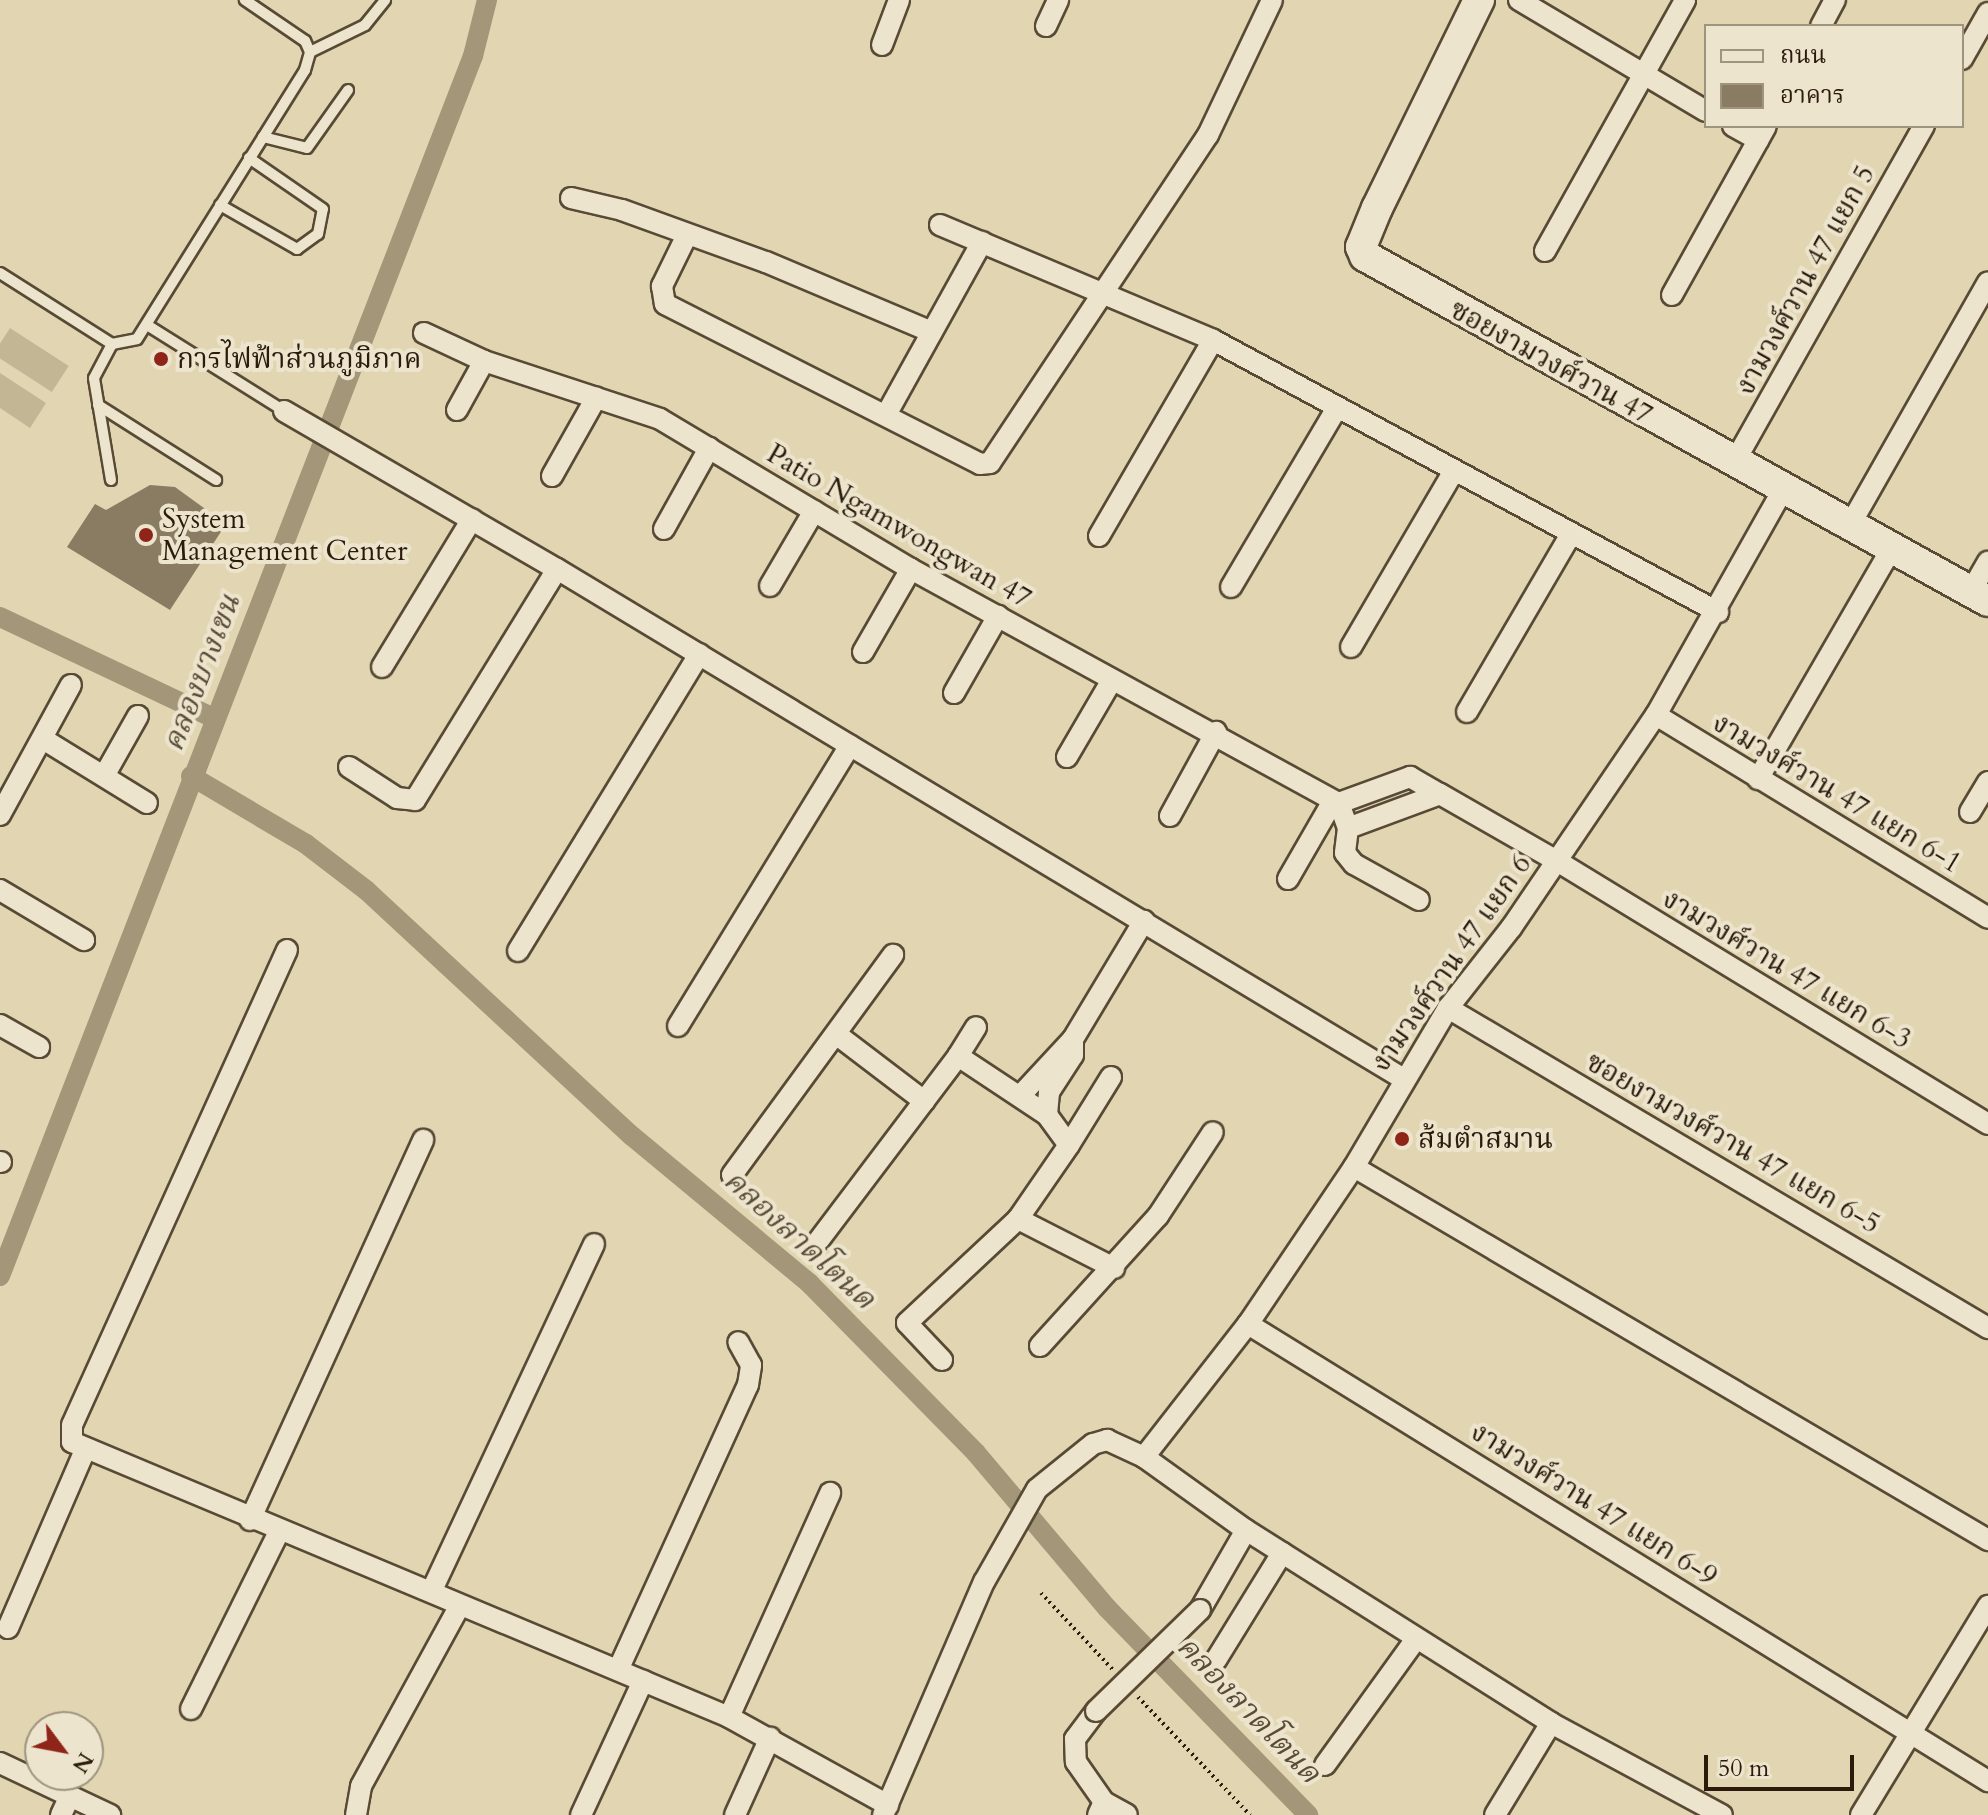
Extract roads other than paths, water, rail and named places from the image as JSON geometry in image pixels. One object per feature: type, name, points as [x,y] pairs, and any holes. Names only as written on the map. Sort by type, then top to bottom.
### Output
[{"type":"street","points":[[882,45],[899,0]]},
{"type":"street","points":[[1046,26],[1058,0]]},
{"type":"street","points":[[686,237],[662,286],[665,304],[980,464],[990,463],[1108,292],[1208,135],[1272,0]]},
{"type":"street","name":"ซอยงามวงศ์วาน 47","points":[[1479,0],[1377,208],[1361,247],[1365,256],[1980,596]]},
{"type":"street","points":[[1519,0],[1704,110]]},
{"type":"street","points":[[1545,251],[1685,0]]},
{"type":"street","points":[[1822,24],[1835,0]]},
{"type":"street","points":[[1964,55],[1988,13]]},
{"type":"street","points":[[1672,295],[1762,133],[1741,128]]},
{"type":"street","name":"งามวงศ์วาน 47 แยก 5","points":[[1735,461],[1923,128]]},
{"type":"street","points":[[571,198],[622,210],[686,237],[766,262],[932,332]]},
{"type":"street","points":[[940,225],[1108,292],[1213,340],[1718,612]]},
{"type":"street","points":[[886,415],[982,242]]},
{"type":"street","points":[[1850,525],[1988,282]]},
{"type":"street","name":"Patio Ngamwongwan 47","points":[[424,333],[484,361],[660,419],[911,569],[1112,680],[1216,732],[1336,802]]},
{"type":"street","points":[[1099,536],[1213,340]]},
{"type":"street","points":[[457,410],[484,361]]},
{"type":"street","points":[[552,476],[596,398]]},
{"type":"street","points":[[1231,587],[1337,408]]},
{"type":"street","points":[[284,411],[557,569],[1402,1078]]},
{"type":"street","points":[[664,529],[709,448]]},
{"type":"street","points":[[1351,647],[1454,471]]},
{"type":"street","name":"งามวงศ์วาน 47 แยก 6","points":[[1144,1457],[1248,1324],[1354,1167],[1402,1078],[1448,1008],[1557,861],[1656,715],[1718,612],[1784,488]]},
{"type":"street","points":[[770,586],[814,511]]},
{"type":"street","points":[[382,667],[472,519]]},
{"type":"street","points":[[1467,712],[1571,534]]},
{"type":"street","points":[[1758,779],[1892,548]]},
{"type":"street","points":[[1980,596],[1988,562]]},
{"type":"street","points":[[349,767],[397,798],[415,800],[557,569]]},
{"type":"street","points":[[863,652],[911,569]]},
{"type":"street","points":[[954,693],[998,616]]},
{"type":"street","points":[[518,951],[699,654]]},
{"type":"street","points":[[1067,757],[1112,680]]},
{"type":"street","points":[[0,815],[71,685]]},
{"type":"street","name":"งามวงศ์วาน 47 แยก 6-1","points":[[1656,715],[1988,918]]},
{"type":"street","points":[[104,776],[138,716]]},
{"type":"street","points":[[1170,816],[1216,732]]},
{"type":"street","points":[[43,739],[147,803]]},
{"type":"street","points":[[678,1026],[850,745]]},
{"type":"street","name":"งามวงศ์วาน 47 แยก 6-3","points":[[1336,802],[1410,777],[1557,861],[1988,1124]]},
{"type":"street","points":[[1970,812],[1988,782]]},
{"type":"street","points":[[1348,828],[1440,794]]},
{"type":"street","points":[[1336,802],[1348,828],[1345,853],[1354,864],[1419,900]]},
{"type":"street","points":[[1288,879],[1336,802]]},
{"type":"street","points":[[0,890],[84,940]]},
{"type":"street","points":[[1020,1096],[1073,1039],[1144,921]]},
{"type":"street","points":[[287,950],[72,1425],[72,1442],[85,1450],[278,1534],[432,1590],[460,1605],[729,1717],[770,1738],[886,1810],[984,1582],[1037,1489],[1093,1444],[1107,1440],[1144,1457],[1246,1530],[1551,1723],[1693,1808],[1722,1815]]},
{"type":"street","points":[[732,1175],[893,955]]},
{"type":"street","name":"ซอยงามวงศ์วาน 47 แยก 6-5","points":[[1448,1008],[1988,1328]]},
{"type":"street","points":[[0,1025],[39,1047]]},
{"type":"street","points":[[819,1240],[958,1056],[976,1027]]},
{"type":"street","points":[[836,1034],[924,1101]]},
{"type":"street","points":[[1047,1115],[1049,1092],[1073,1055],[1073,1039]]},
{"type":"street","points":[[958,1056],[1047,1115],[1069,1145]]},
{"type":"street","points":[[942,1360],[907,1323],[1018,1219],[1111,1077]]},
{"type":"street","points":[[1040,1346],[1158,1216],[1213,1132]]},
{"type":"street","points":[[250,1520],[423,1140]]},
{"type":"street","points":[[1354,1167],[1988,1540]]},
{"type":"street","points":[[1018,1219],[1114,1268]]},
{"type":"street","points":[[432,1590],[594,1244]]},
{"type":"street","name":"งามวงศ์วาน 47 แยก 6-9","points":[[1248,1324],[1988,1781]]},
{"type":"street","points":[[618,1670],[748,1385],[751,1365],[738,1342]]},
{"type":"street","points":[[8,1628],[85,1450]]},
{"type":"street","points":[[729,1717],[830,1493]]},
{"type":"street","points":[[1127,1815],[1101,1809],[1076,1762],[1075,1739],[1096,1711],[1200,1610],[1246,1530]]},
{"type":"street","points":[[191,1709],[278,1534]]},
{"type":"street","points":[[1216,1660],[1282,1553]]},
{"type":"street","points":[[356,1815],[361,1786],[460,1605]]},
{"type":"street","points":[[1861,1815],[1988,1606]]},
{"type":"street","points":[[1325,1765],[1416,1639]]},
{"type":"street","points":[[581,1815],[643,1681]]},
{"type":"street","points":[[1495,1815],[1551,1723]]},
{"type":"street","points":[[735,1815],[770,1738]]},
{"type":"street","points":[[0,1763],[110,1815]]},
{"type":"street","points":[[61,1815],[70,1796]]},
{"type":"lane","points":[[245,0],[292,28],[310,52]]},
{"type":"lane","points":[[0,273],[112,344],[137,339],[263,137],[310,52],[365,25],[385,0]]},
{"type":"lane","points":[[263,137],[307,148],[348,90]]},
{"type":"lane","points":[[220,205],[297,249],[318,234],[323,209],[249,158]]},
{"type":"lane","points":[[147,325],[284,411]]},
{"type":"lane","points":[[111,480],[94,378],[112,344]]},
{"type":"lane","points":[[98,405],[216,480]]},
{"type":"waterway","name":"คลองบางเขน","points":[[0,1276],[473,56],[487,0]]},
{"type":"waterway","points":[[0,617],[214,718]]},
{"type":"waterway","name":"คลองลาดโตนด","points":[[191,776],[306,844],[366,890],[632,1136],[810,1284],[976,1453],[1107,1608],[1308,1815]]},
{"type":"place","name":"การไฟฟ้าส่วนภูมิภาค","points":[[161,359]]},
{"type":"place","name":"System Management Center","points":[[146,535]]},
{"type":"place","name":"ส้มตำสมาน","points":[[1402,1139]]}]
